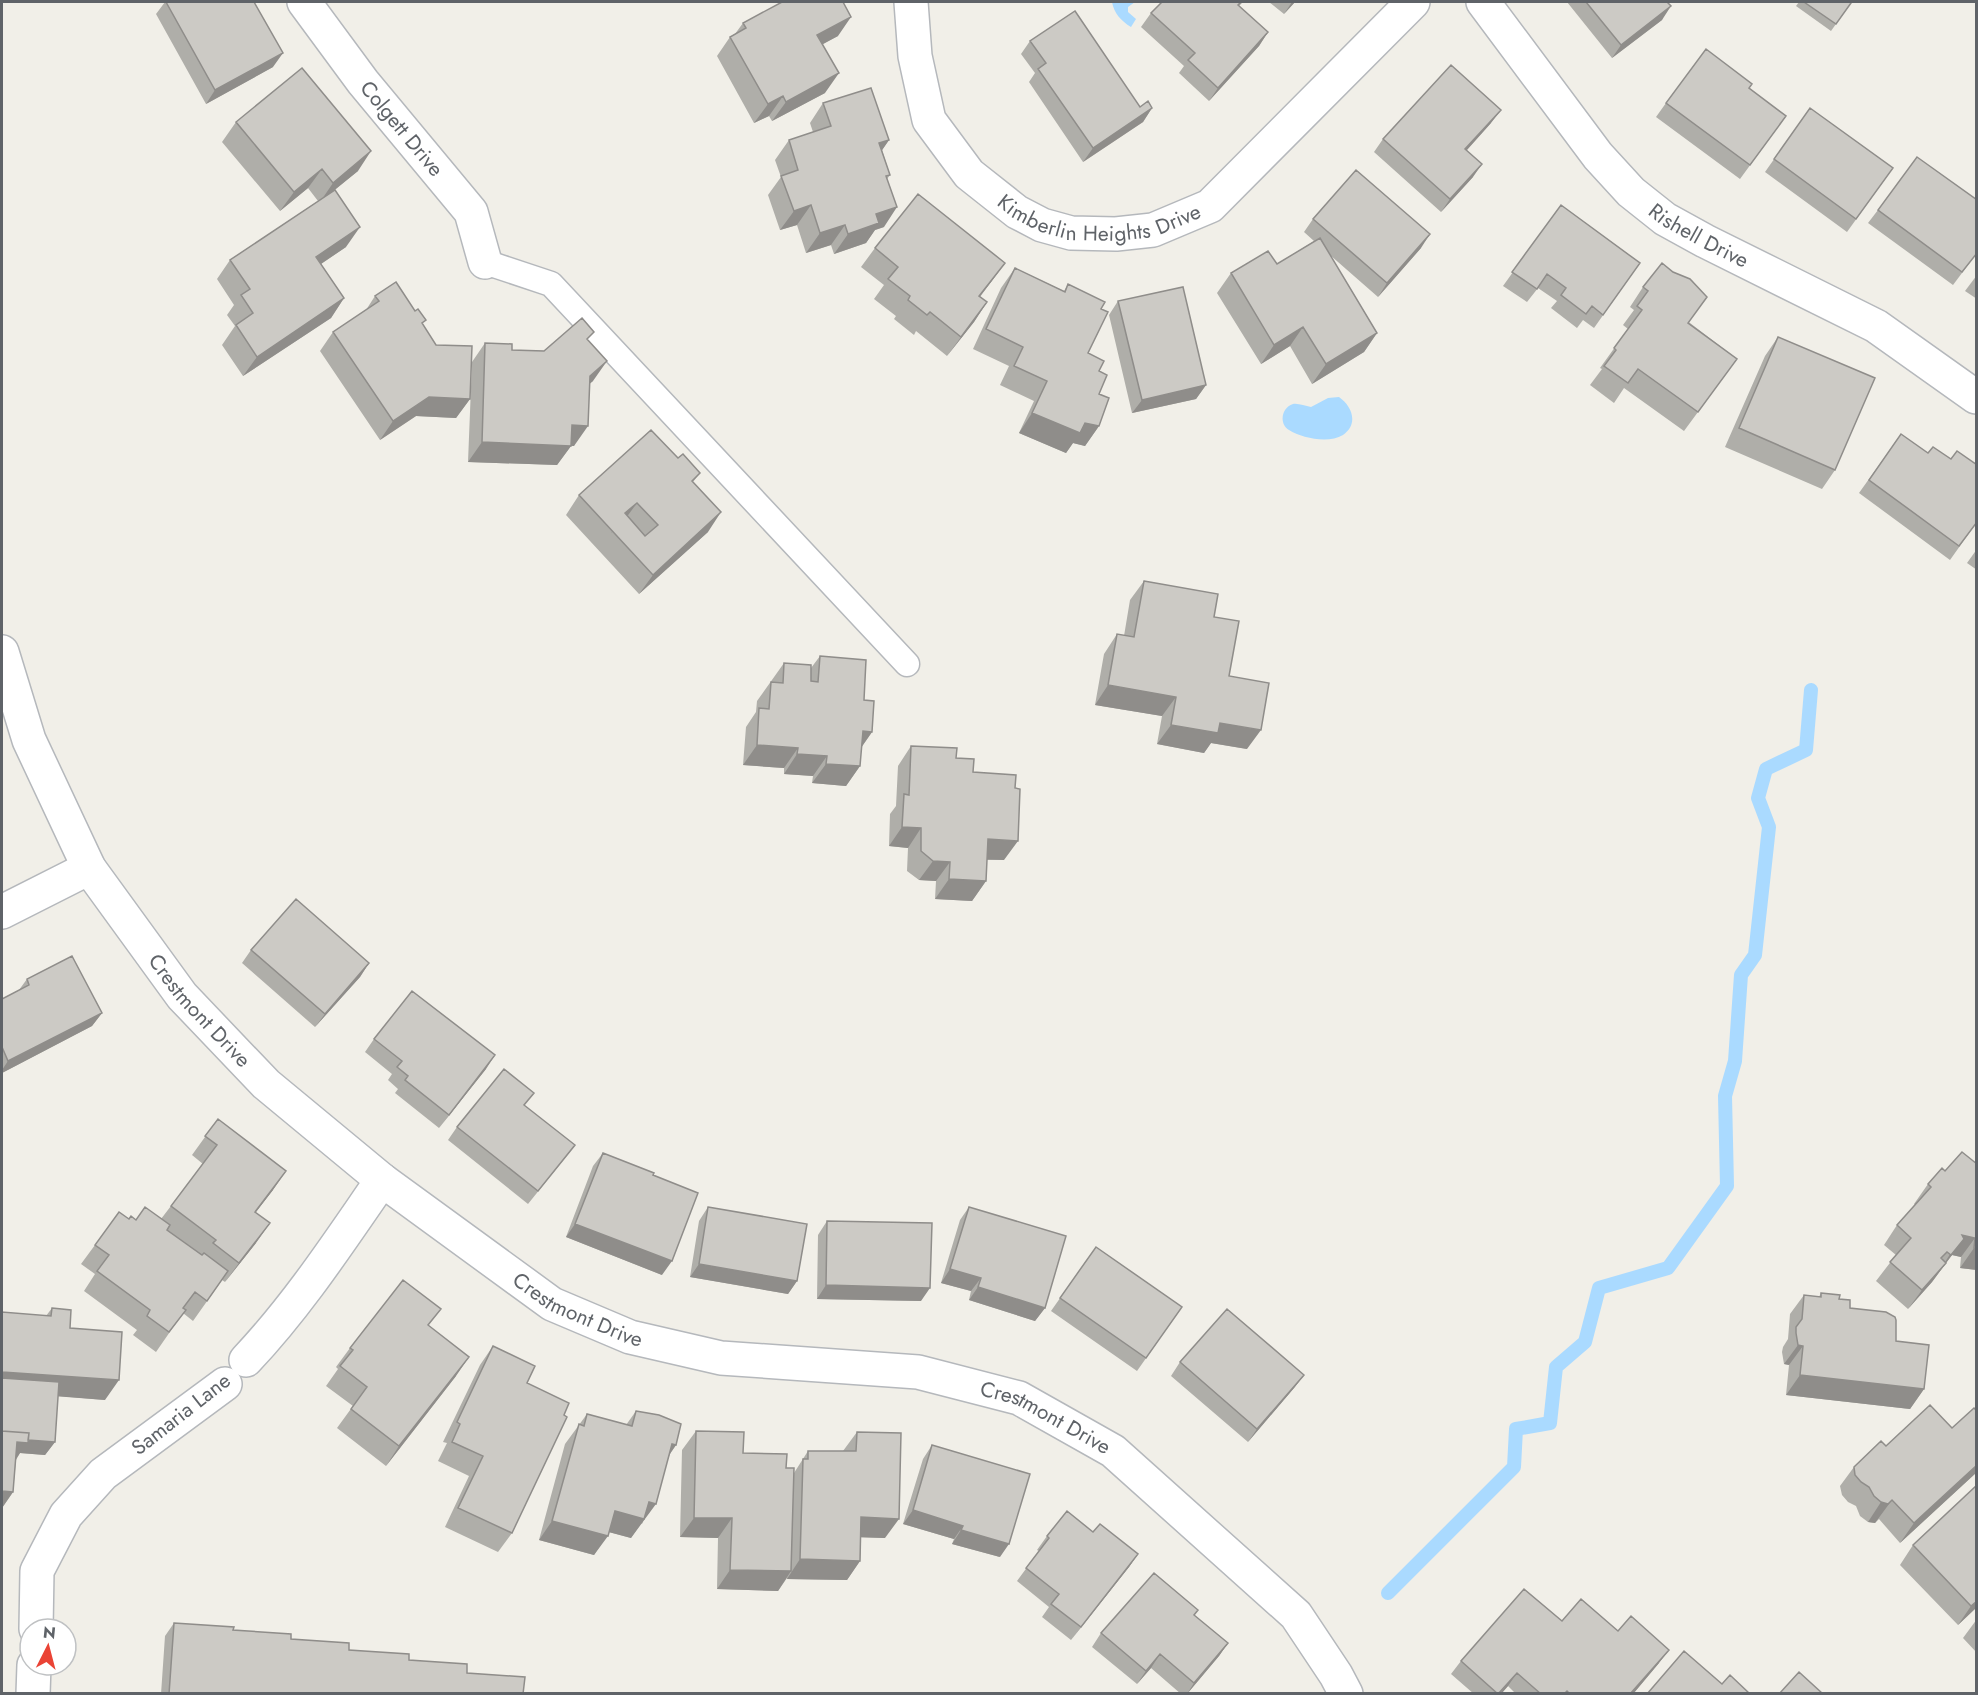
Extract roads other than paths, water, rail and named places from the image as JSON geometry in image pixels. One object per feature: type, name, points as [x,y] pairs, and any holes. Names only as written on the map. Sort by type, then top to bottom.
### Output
[{"type":"street","name":"Colgett Drive","points":[[304,2],[363,82],[471,212],[485,262]]},
{"type":"street","name":"Kimberlin Heights Drive","points":[[911,2],[915,56],[929,120],[969,174],[1017,212],[1042,225],[1071,233],[1116,234],[1154,230],[1210,206],[1413,2]]},
{"type":"street","name":"Rishell Drive","points":[[1483,2],[1598,156],[1640,199],[1665,219],[1876,326],[1977,397]]},
{"type":"street","name":"Crestmont Drive","points":[[2,652],[29,740],[88,867],[182,996],[266,1084],[382,1180],[552,1304],[630,1337],[721,1358],[918,1372],[1019,1398],[1113,1451],[1296,1615],[1346,1694]]},
{"type":"street","points":[[2,912],[88,867]]},
{"type":"street","name":"Samaria Lane","points":[[36,1617],[37,1571],[66,1515],[103,1474],[236,1372],[276,1329],[329,1258],[382,1180]]},
{"type":"street","points":[[33,1694],[34,1677]]},
{"type":"lane","points":[[485,262],[550,284],[907,664]]},
{"type":"water","points":[[1112,2],[1135,2],[1128,7],[1128,12],[1136,19],[1131,27],[1118,16]]},
{"type":"water","points":[[1339,397],[1350,410],[1352,421],[1348,431],[1337,438],[1315,439],[1294,433],[1284,424],[1284,412],[1293,404],[1311,407],[1328,398]]},
{"type":"waterway","points":[[1388,1593],[1514,1467],[1516,1429],[1550,1423],[1556,1367],[1585,1342],[1599,1288],[1668,1268],[1727,1186],[1725,1096],[1735,1061],[1741,975],[1755,955],[1769,827],[1758,798],[1766,769],[1806,750],[1811,690]]}]
